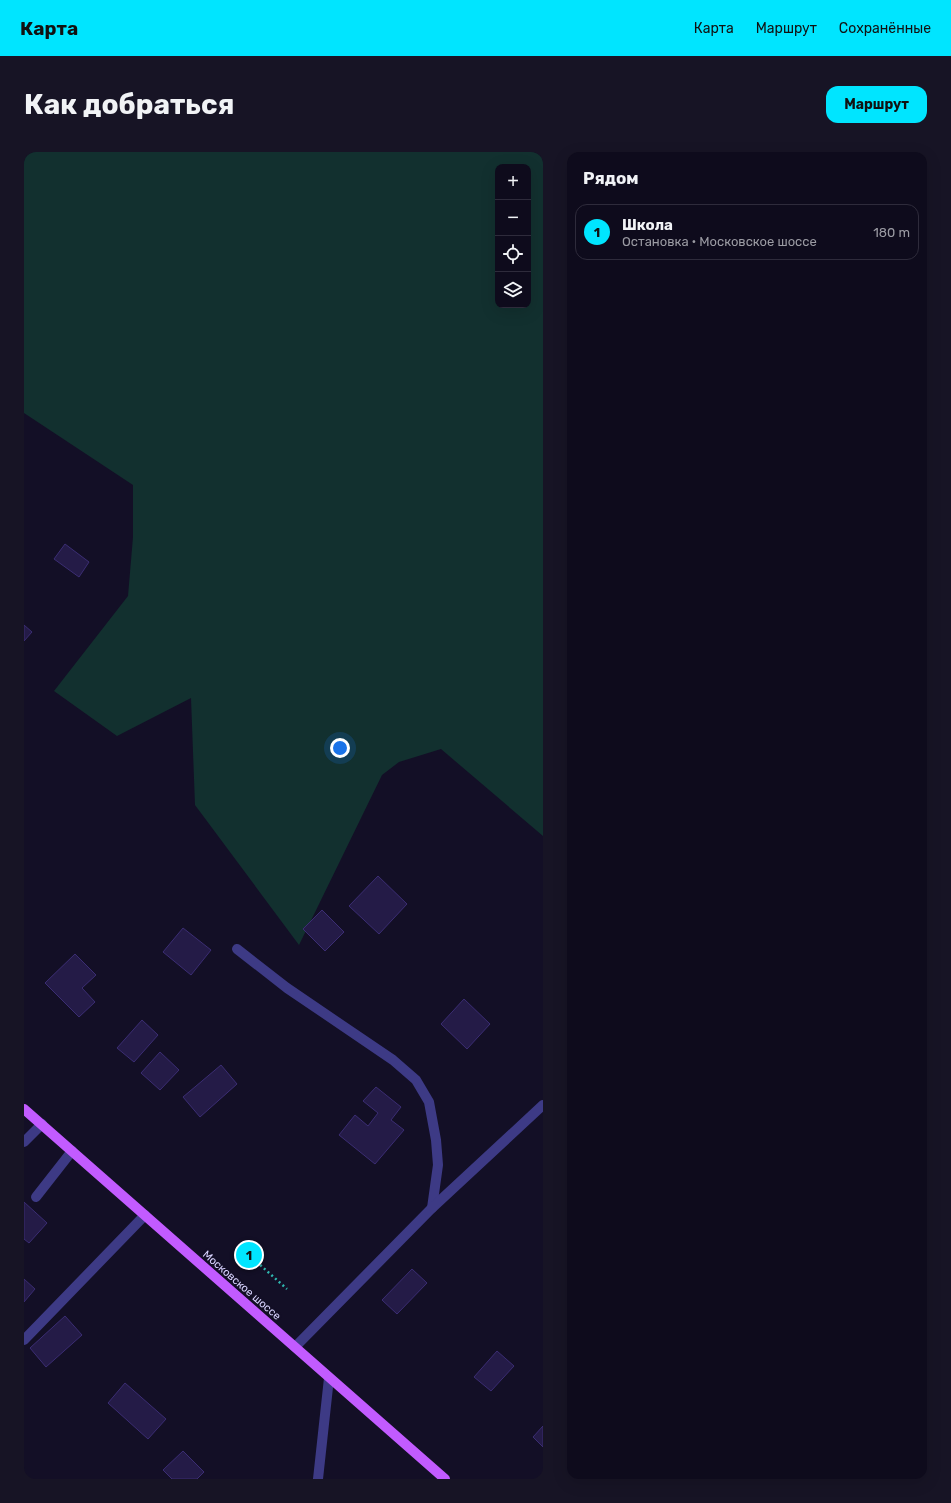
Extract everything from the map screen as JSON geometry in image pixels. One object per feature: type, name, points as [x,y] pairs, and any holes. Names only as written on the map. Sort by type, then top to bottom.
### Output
[{"type":"main road","name":"Московское шоссе","points":[[24,1109],[445,1479]]},
{"type":"street","points":[[237,949],[287,988],[393,1060],[416,1080],[429,1102],[436,1140],[438,1165],[432,1208]]},
{"type":"street","points":[[295,1347],[432,1208],[543,1105]]},
{"type":"street","points":[[24,1142],[42,1124]]},
{"type":"street","points":[[36,1196],[72,1151]]},
{"type":"street","points":[[24,1340],[145,1215]]},
{"type":"street","points":[[318,1479],[330,1378]]},
{"type":"path","points":[[249,1255],[287,1289]]},
{"type":"green space","points":[[24,152],[543,152],[543,836],[441,749],[399,762],[382,775],[299,945],[195,805],[191,698],[117,736],[54,691],[128,596],[133,537],[133,485],[24,413]]},
{"type":"building","points":[[65,544],[89,562],[79,577],[54,559]]},
{"type":"building","points":[[24,625],[32,632],[24,641]]},
{"type":"building","points":[[378,876],[407,904],[379,934],[349,906]]},
{"type":"building","points":[[322,910],[344,932],[325,951],[303,929]]},
{"type":"building","points":[[183,928],[211,950],[191,975],[163,952]]},
{"type":"building","points":[[75,954],[96,975],[82,988],[95,1002],[79,1017],[45,983]]},
{"type":"building","points":[[464,999],[490,1024],[467,1049],[441,1024]]},
{"type":"building","points":[[142,1020],[158,1035],[134,1062],[117,1048]]},
{"type":"building","points":[[160,1052],[179,1070],[160,1090],[141,1073]]},
{"type":"building","points":[[221,1065],[237,1084],[200,1117],[183,1097]]},
{"type":"building","points":[[376,1087],[401,1107],[391,1120],[404,1130],[375,1164],[339,1135],[355,1115],[368,1126],[378,1113],[363,1101]]},
{"type":"building","points":[[24,1202],[47,1223],[29,1243],[24,1239]]},
{"type":"building","points":[[412,1269],[427,1283],[397,1314],[382,1300]]},
{"type":"building","points":[[24,1279],[35,1289],[24,1302]]},
{"type":"building","points":[[65,1316],[82,1335],[46,1367],[30,1348]]},
{"type":"building","points":[[497,1351],[514,1366],[491,1391],[474,1377]]},
{"type":"building","points":[[125,1383],[166,1419],[148,1439],[108,1403]]},
{"type":"building","points":[[543,1426],[543,1447],[533,1437]]},
{"type":"building","points":[[183,1451],[204,1472],[197,1479],[172,1479],[163,1470]]},
{"type":"place","name":"Школа","points":[[249,1255]]}]
